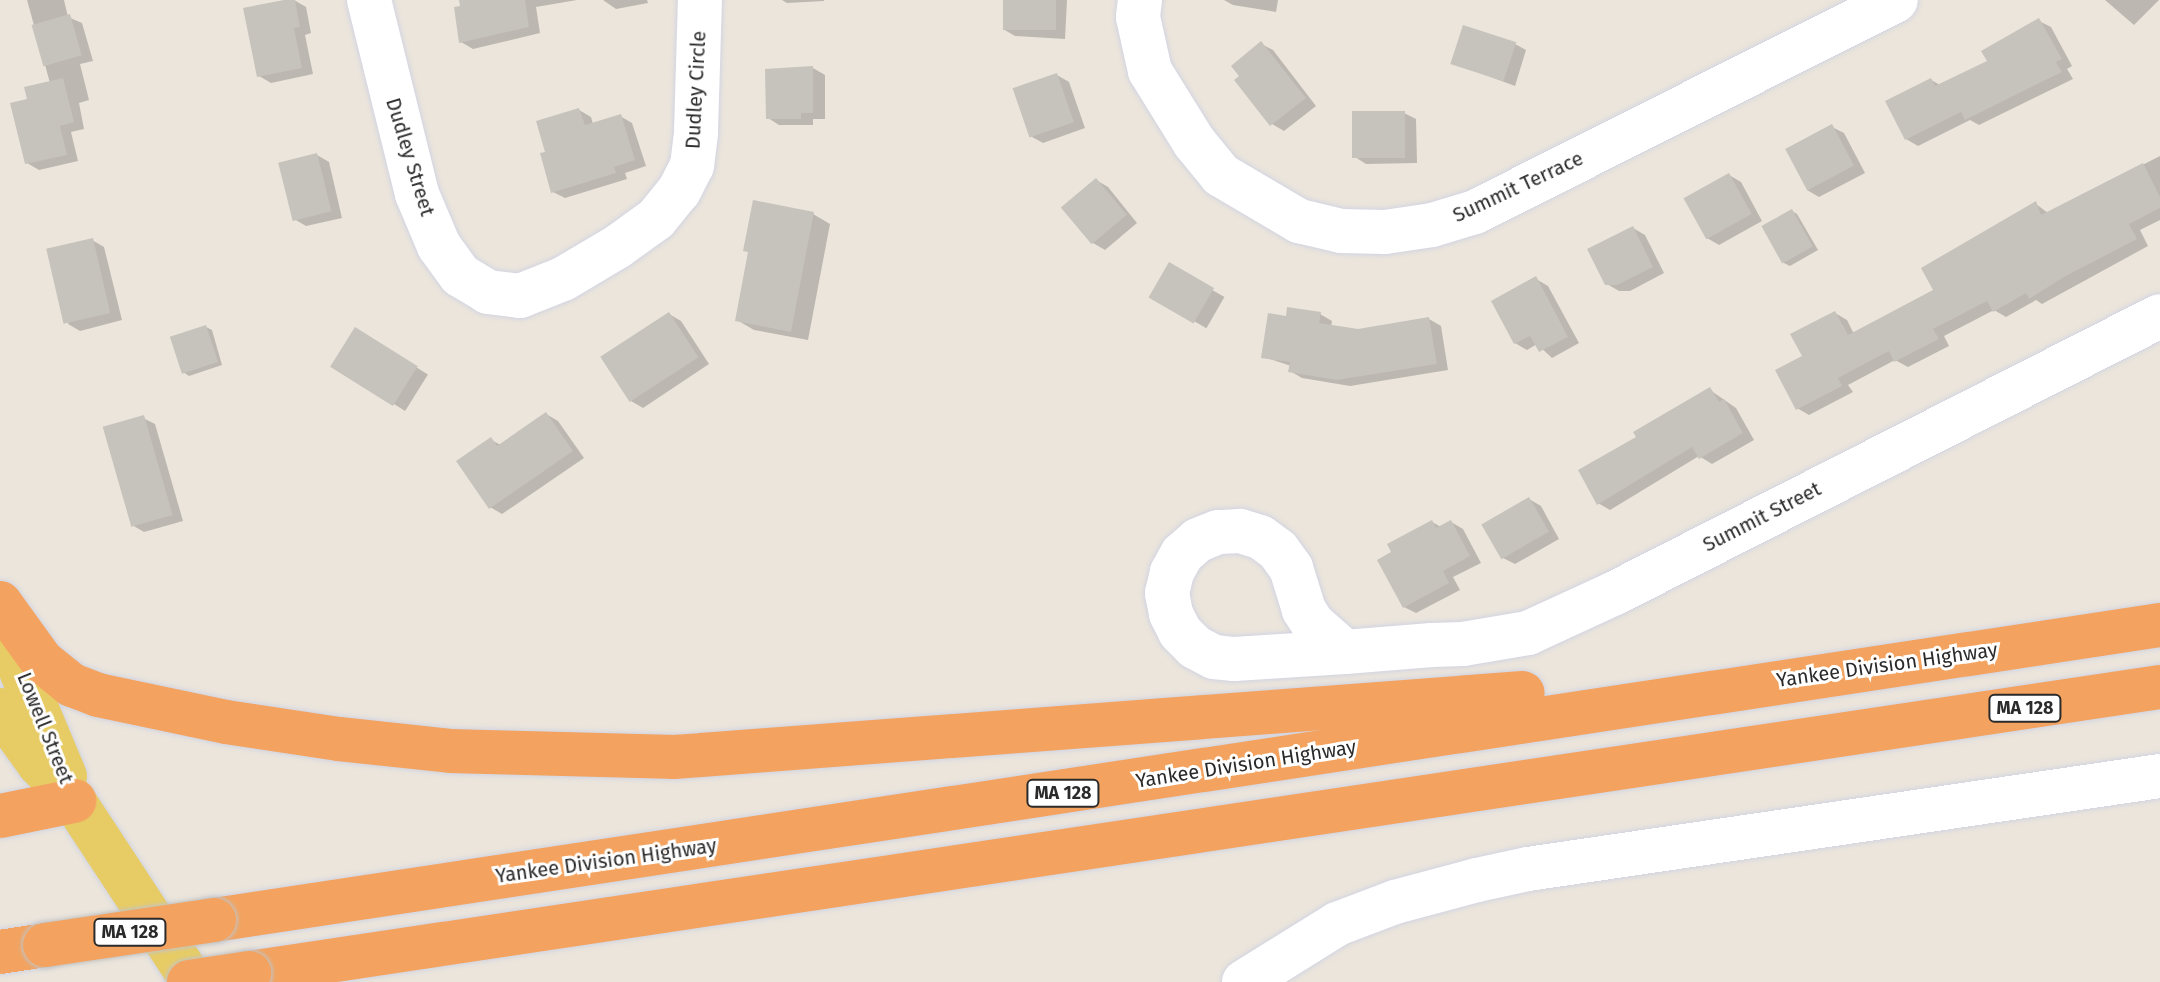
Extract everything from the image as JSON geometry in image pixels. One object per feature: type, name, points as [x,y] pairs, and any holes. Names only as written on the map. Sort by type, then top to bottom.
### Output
[{"type":"highway","points":[[0,603],[42,661],[72,685],[98,695],[226,722],[339,739],[542,755],[674,757],[1292,712],[1912,661]]},
{"type":"highway","name":"Yankee Division Highway","points":[[0,952],[959,810],[2160,625]]},
{"type":"highway","name":"MA 128","points":[[191,982],[2160,687]]},
{"type":"highway","points":[[0,816],[74,801]]},
{"type":"main road","name":"Lowell Street","points":[[0,611],[6,635],[74,801]]},
{"type":"main road","name":"Lowell Street","points":[[0,710],[39,764],[74,801],[191,982]]},
{"type":"street","name":"Dudley Street","points":[[369,0],[417,194],[439,246],[460,275],[488,292]]},
{"type":"street","name":"Dudley Circle","points":[[488,292],[520,296],[563,279],[656,219],[679,191],[692,166],[696,132],[700,0]]},
{"type":"street","name":"Summit Terrace","points":[[1140,0],[1138,17],[1150,71],[1194,142],[1221,175],[1299,221],[1341,231],[1385,232],[1432,225],[1475,212],[1896,0]]},
{"type":"street","name":"Summit Street","points":[[1345,652],[1463,644],[1528,633],[1554,623],[2160,316]]},
{"type":"street","points":[[1244,982],[1337,924],[1395,902],[1477,880],[1560,864],[2160,776]]},
{"type":"building","points":[[295,0],[300,27],[294,28],[302,68],[257,77],[243,8]]},
{"type":"building","points":[[459,0],[525,0],[529,27],[459,43],[454,7],[460,6]]},
{"type":"building","points":[[1003,0],[1056,0],[1056,30],[1003,30]]},
{"type":"building","points":[[70,14],[82,55],[43,66],[32,25]]},
{"type":"building","points":[[2039,18],[2062,59],[2056,62],[2062,72],[1965,120],[1961,112],[1905,140],[1885,101],[1931,78],[1935,86],[1987,61],[1981,51]]},
{"type":"building","points":[[1463,25],[1516,42],[1504,81],[1450,64]]},
{"type":"building","points":[[1261,41],[1306,98],[1270,126],[1234,80],[1239,76],[1231,66]]},
{"type":"building","points":[[813,66],[813,113],[801,113],[801,119],[766,119],[765,69]]},
{"type":"building","points":[[1057,73],[1074,122],[1029,137],[1013,88]]},
{"type":"building","points":[[63,78],[74,122],[60,126],[67,155],[25,164],[10,103],[27,99],[24,87]]},
{"type":"building","points":[[579,108],[585,125],[621,114],[635,160],[614,167],[616,173],[551,193],[540,153],[545,152],[536,121]]},
{"type":"building","points":[[1352,111],[1405,111],[1405,158],[1352,158]]},
{"type":"building","points":[[1832,124],[1854,165],[1807,190],[1785,149]]},
{"type":"building","points":[[317,153],[332,211],[293,221],[278,163]]},
{"type":"building","points":[[2143,163],[2160,197],[2160,208],[2129,224],[2137,239],[2029,299],[2026,293],[1993,312],[1987,301],[1933,329],[1939,339],[1894,362],[1889,351],[1838,378],[1842,386],[1796,410],[1775,370],[1802,356],[1790,334],[1835,311],[1848,335],[1933,290],[1921,268],[2036,201],[2041,215]]},
{"type":"building","points":[[1729,173],[1752,214],[1706,239],[1684,198]]},
{"type":"building","points":[[1096,178],[1127,215],[1092,244],[1061,208]]},
{"type":"building","points":[[753,200],[814,212],[791,332],[735,321],[748,252],[743,251]]},
{"type":"building","points":[[1792,209],[1813,247],[1782,264],[1761,226]]},
{"type":"building","points":[[1633,226],[1653,267],[1617,285],[1605,285],[1587,249]]},
{"type":"building","points":[[93,238],[110,313],[64,324],[46,249]]},
{"type":"building","points":[[1169,262],[1214,288],[1194,324],[1148,298]]},
{"type":"building","points":[[1536,276],[1568,337],[1539,352],[1530,336],[1514,344],[1491,301]]},
{"type":"building","points":[[1287,307],[1321,312],[1319,323],[1358,329],[1429,317],[1437,364],[1337,380],[1288,372],[1290,362],[1261,358],[1268,313],[1286,316]]},
{"type":"building","points":[[669,312],[698,357],[630,402],[600,357]]},
{"type":"building","points":[[206,325],[218,362],[182,374],[170,337]]},
{"type":"building","points":[[355,327],[418,366],[393,406],[330,367]]},
{"type":"building","points":[[1710,387],[1719,402],[1724,399],[1743,433],[1699,459],[1692,447],[1597,505],[1578,470],[1636,437],[1633,432]]},
{"type":"building","points":[[546,412],[573,451],[489,509],[456,461],[491,437],[497,446]]},
{"type":"building","points":[[144,415],[173,515],[131,527],[103,427]]},
{"type":"building","points":[[1529,497],[1549,532],[1501,559],[1481,524]]},
{"type":"building","points":[[1432,520],[1436,528],[1451,520],[1470,556],[1443,571],[1449,583],[1403,608],[1377,560],[1391,552],[1387,544]]}]
